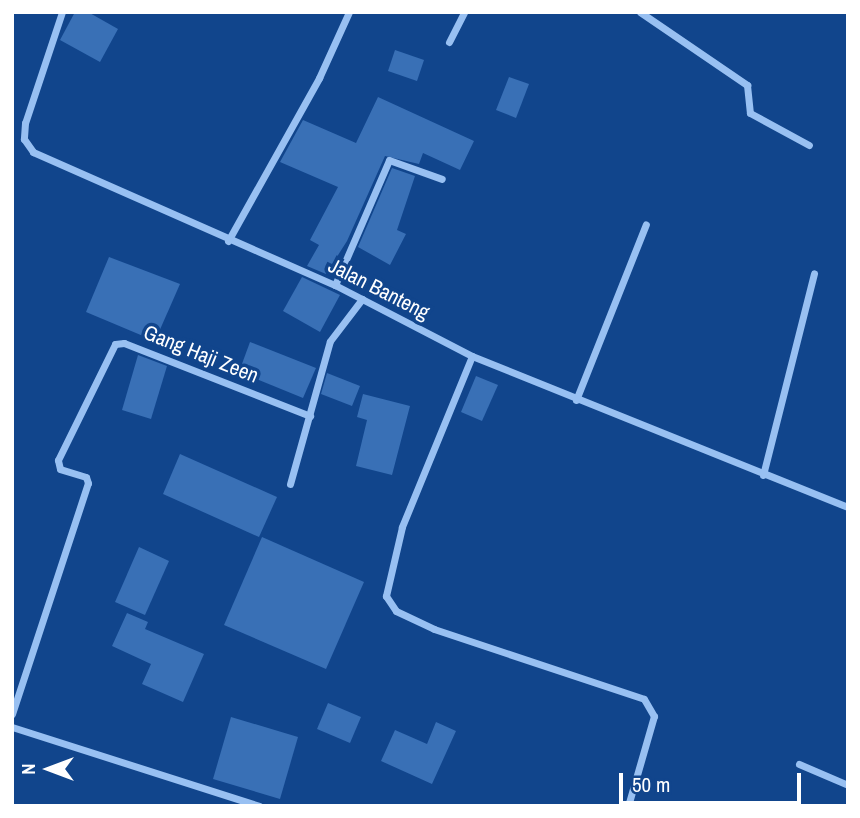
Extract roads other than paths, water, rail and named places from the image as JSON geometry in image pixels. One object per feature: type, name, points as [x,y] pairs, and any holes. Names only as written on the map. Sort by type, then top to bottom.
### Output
[{"type":"street","name":"Jalan Banteng","points":[[62,12],[25,123],[24,139],[33,152],[335,285],[472,356],[848,508]]},
{"type":"street","points":[[228,240],[319,78],[349,12]]},
{"type":"street","points":[[449,42],[464,12]]},
{"type":"street","points":[[640,12],[747,85],[750,113],[809,145]]},
{"type":"street","points":[[335,285],[389,160],[442,179]]},
{"type":"street","points":[[576,400],[646,224]]},
{"type":"street","points":[[763,475],[814,273]]},
{"type":"street","points":[[290,484],[330,341],[362,299]]},
{"type":"street","name":"Gang Haji Zeen","points":[[12,714],[88,483],[86,477],[60,469],[58,460],[115,344],[124,343],[310,416]]},
{"type":"street","points":[[472,356],[402,527],[386,596],[396,611],[434,629],[644,699],[654,716],[628,806]]},
{"type":"street","points":[[12,727],[260,806]]},
{"type":"street","points":[[799,764],[848,785]]}]
